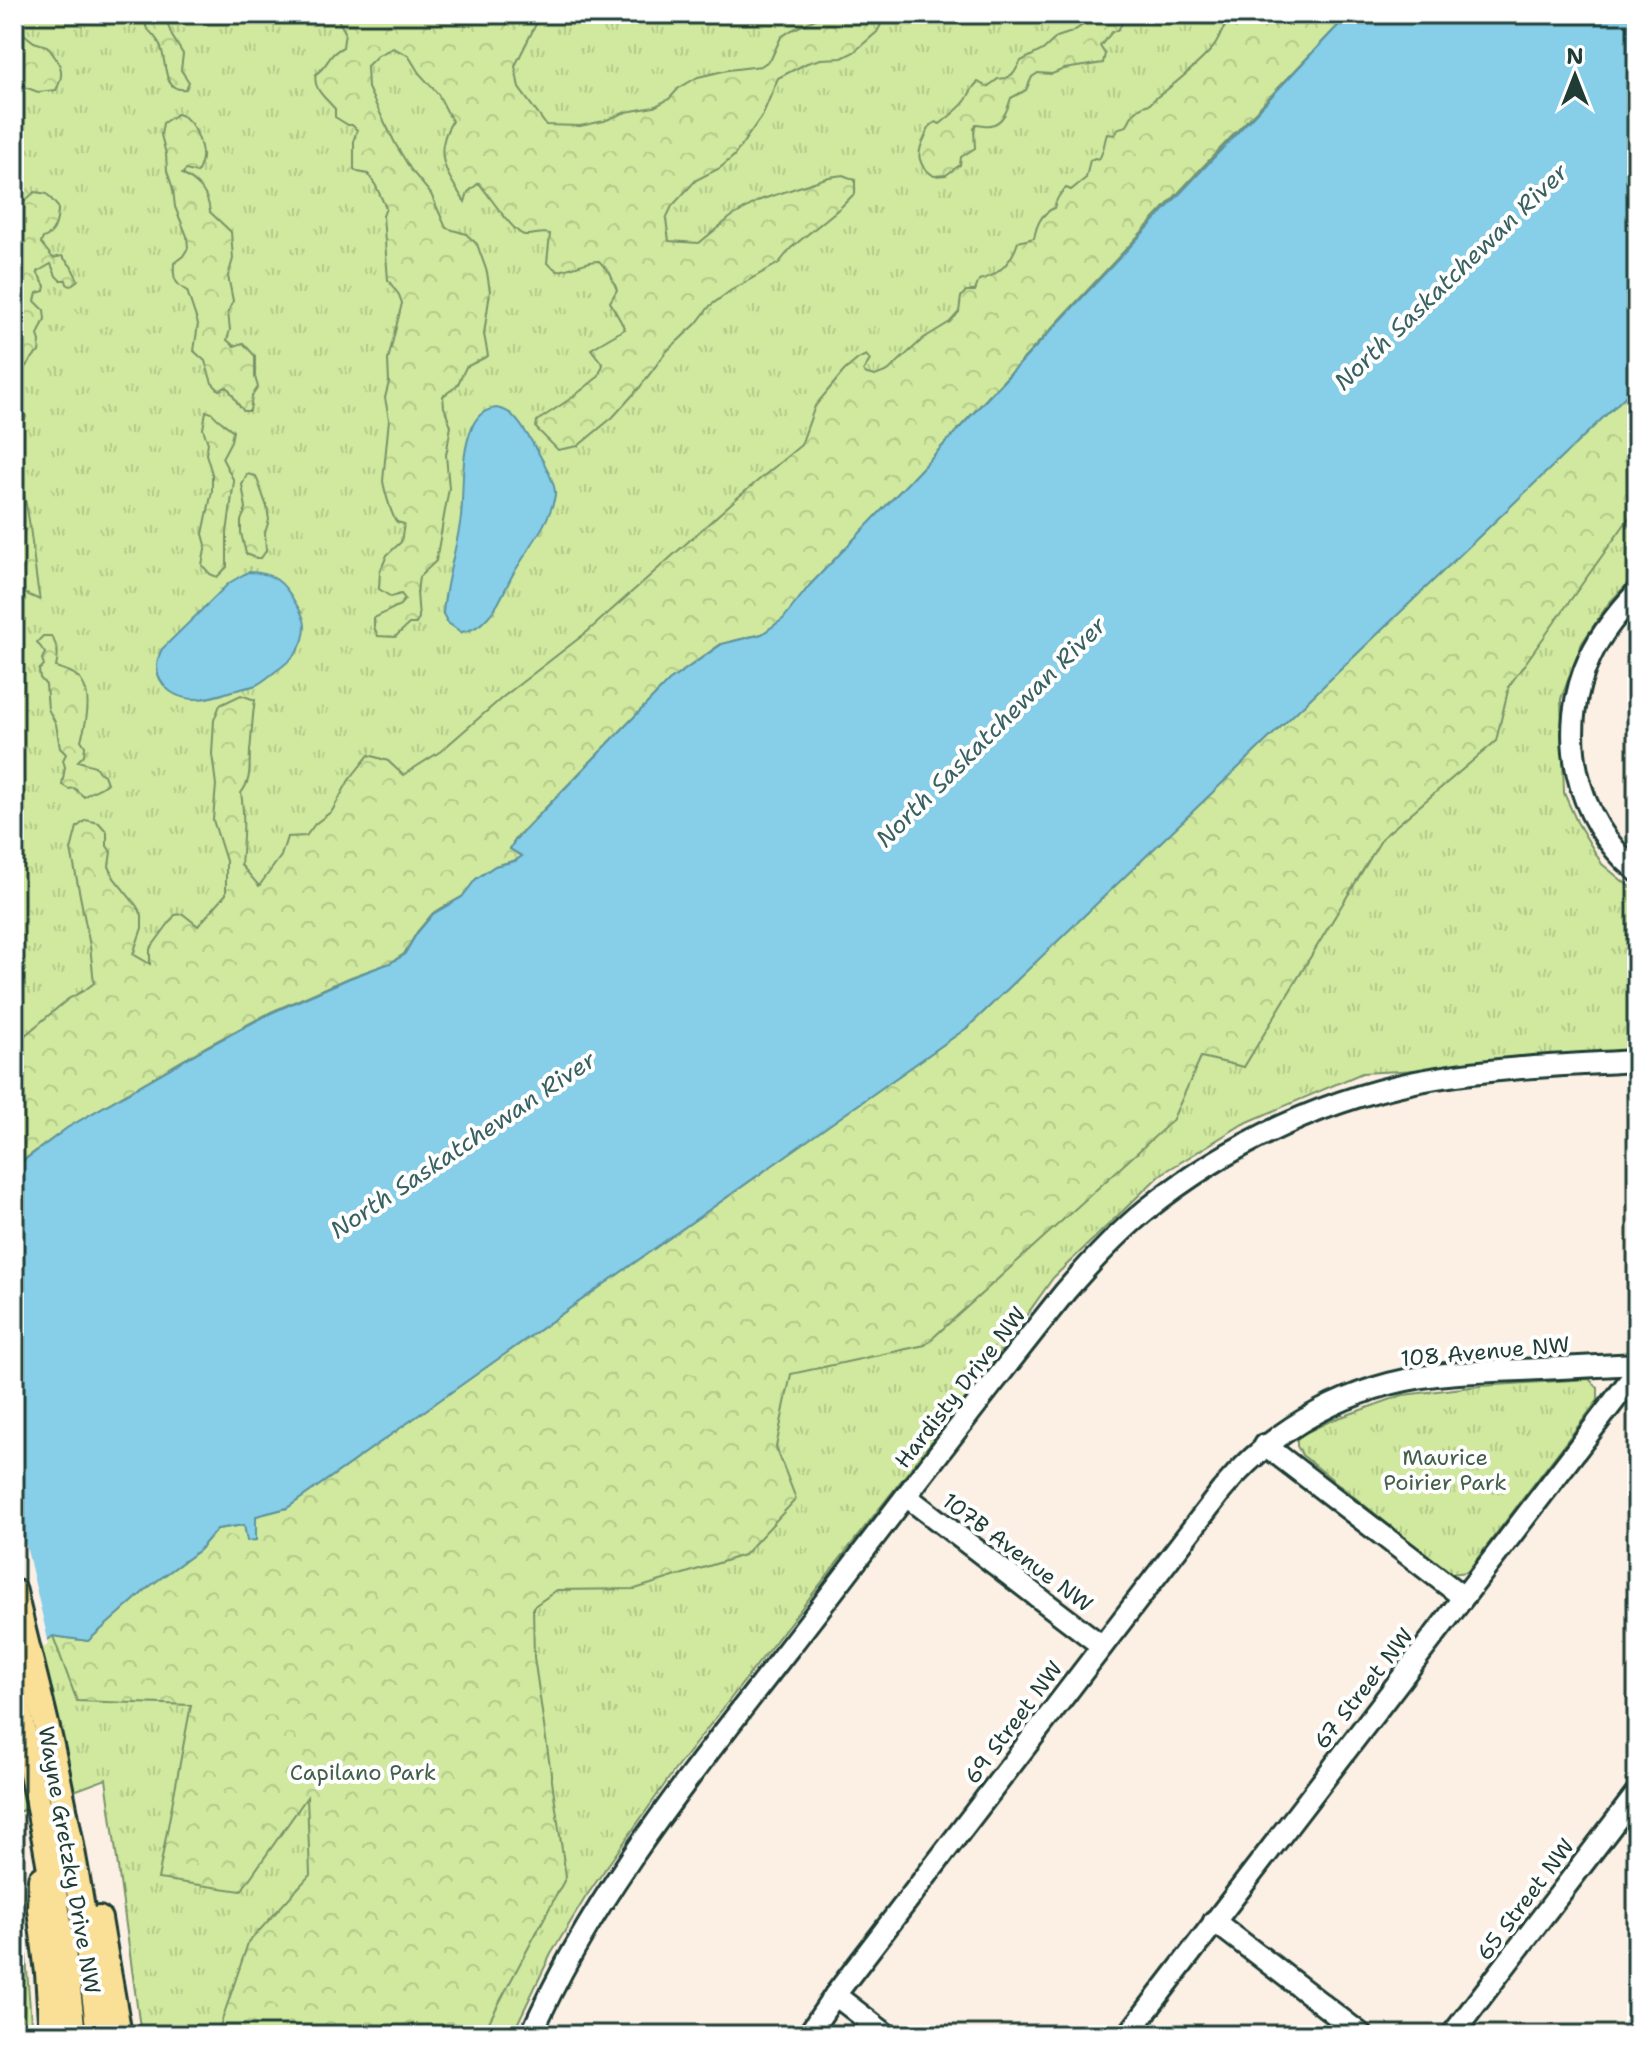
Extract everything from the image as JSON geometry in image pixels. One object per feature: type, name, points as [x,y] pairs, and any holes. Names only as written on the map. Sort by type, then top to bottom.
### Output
[{"type":"main road","name":"Wayne Gretzky Drive NW","points":[[14,1592],[68,1828],[99,2035]]},
{"type":"main road","name":"Wayne Gretzky Drive NW","points":[[14,1691],[60,1927],[73,2035]]},
{"type":"main road","points":[[68,1828],[94,1887],[119,2035]]},
{"type":"main road","points":[[43,1833],[40,1909],[52,2035]]},
{"type":"street","points":[[1637,592],[1610,624],[1589,658],[1576,697],[1571,732],[1577,775],[1591,814],[1621,856],[1637,871]]},
{"type":"street","name":"Hardisty Drive NW","points":[[531,2035],[565,1964],[661,1814],[1043,1320],[1090,1264],[1145,1211],[1193,1176],[1267,1133],[1315,1112],[1396,1086],[1508,1069],[1637,1061]]},
{"type":"street","name":"108 Avenue NW","points":[[1265,1445],[1319,1411],[1388,1384],[1435,1375],[1637,1364]]},
{"type":"street","name":"67 Street NW","points":[[1128,2035],[1637,1371]]},
{"type":"street","points":[[1265,1445],[1463,1597]]},
{"type":"street","name":"69 Street NW","points":[[808,2035],[835,1995],[1222,1490],[1265,1445]]},
{"type":"street","name":"107B Avenue NW","points":[[906,1496],[1102,1646]]},
{"type":"street","name":"65 Street NW","points":[[1452,2035],[1637,1793]]},
{"type":"street","points":[[1214,1921],[1362,2035]]},
{"type":"street","points":[[835,1995],[887,2035]]},
{"type":"green space","points":[[14,14],[1349,14],[972,415],[721,643],[671,681],[514,840],[433,913],[404,954],[270,1012],[67,1127],[14,1166]]},
{"type":"green space","points":[[14,14],[18,28],[34,42],[47,46],[58,62],[61,77],[56,90],[38,92],[14,83]]},
{"type":"green space","points":[[146,14],[164,14],[183,54],[181,70],[189,82],[186,89],[178,89],[168,80],[162,49],[146,27]]},
{"type":"green space","points":[[337,14],[550,14],[539,18],[515,66],[519,88],[546,125],[580,126],[654,107],[698,77],[761,66],[771,59],[781,37],[824,15],[898,14],[886,15],[877,32],[854,52],[842,58],[807,63],[778,78],[763,114],[734,156],[720,168],[696,180],[672,206],[666,219],[669,241],[699,243],[731,217],[760,200],[829,177],[843,175],[855,180],[855,193],[791,248],[779,263],[710,306],[667,351],[613,417],[578,446],[558,450],[536,428],[537,421],[598,377],[603,365],[591,349],[625,329],[610,302],[617,290],[610,273],[599,261],[558,271],[547,263],[550,234],[520,233],[479,183],[468,192],[465,202],[452,181],[443,157],[445,135],[452,121],[438,94],[408,55],[393,48],[378,55],[367,66],[368,88],[396,145],[431,194],[446,228],[466,234],[477,244],[490,292],[484,334],[488,356],[466,367],[457,386],[443,396],[451,426],[446,455],[449,488],[436,561],[419,577],[419,618],[416,624],[409,624],[395,637],[378,636],[374,618],[400,605],[405,599],[401,594],[391,597],[379,589],[380,572],[387,555],[401,542],[404,524],[395,519],[383,481],[389,419],[385,398],[389,382],[388,360],[402,303],[388,280],[383,216],[386,208],[368,174],[354,169],[357,130],[335,117],[335,109],[316,84],[316,74],[343,47],[345,32]]},
{"type":"green space","points":[[1100,14],[1154,14],[1126,17],[1118,30],[1112,32],[1100,46],[1105,54],[1103,63],[1052,74],[1038,73],[1032,77],[1026,90],[1011,98],[998,122],[976,124],[975,148],[961,157],[960,165],[946,175],[934,176],[924,168],[919,154],[929,128],[936,122],[940,124],[957,109],[978,82],[987,87],[998,79],[1006,78],[1014,73],[1021,61]]},
{"type":"green space","points":[[1243,14],[1349,14],[810,585],[784,619],[762,634],[721,644],[669,681],[515,839],[510,849],[523,856],[495,866],[476,879],[463,896],[433,913],[404,954],[390,963],[271,1012],[207,1046],[67,1128],[14,1167],[14,1037],[23,1037],[68,999],[94,983],[71,850],[77,827],[86,820],[99,823],[107,832],[107,846],[111,852],[109,866],[114,878],[142,915],[142,928],[133,954],[150,964],[150,949],[175,915],[183,914],[198,926],[226,894],[226,861],[213,820],[216,785],[212,754],[214,720],[220,705],[241,695],[255,700],[249,773],[241,793],[241,865],[259,886],[281,856],[287,837],[306,836],[315,824],[332,811],[349,780],[369,755],[388,761],[403,775],[441,751],[503,697],[587,632],[801,445],[815,406],[858,359],[866,355],[870,360],[863,371],[867,374],[875,376],[888,371],[924,338],[950,322],[959,312],[961,297],[966,291],[975,291],[979,280],[1004,267],[1018,242],[1034,238],[1040,220],[1054,208],[1061,192],[1066,188],[1071,190],[1086,178],[1090,160],[1099,159],[1107,134],[1115,135],[1119,128],[1127,126],[1139,109],[1150,104],[1191,70],[1215,44],[1229,21]]},
{"type":"green space","points":[[177,114],[187,119],[194,129],[202,153],[197,173],[186,170],[182,174],[202,189],[210,212],[231,232],[233,259],[228,276],[233,301],[228,312],[230,330],[227,340],[234,346],[243,343],[255,356],[258,387],[252,396],[250,411],[241,408],[227,387],[219,390],[212,383],[205,361],[194,351],[198,324],[187,291],[174,276],[174,263],[188,248],[187,236],[175,207],[161,135],[163,123]]},
{"type":"green space","points":[[35,192],[47,194],[58,207],[55,226],[41,243],[53,258],[62,256],[78,280],[70,286],[66,280],[56,276],[51,264],[37,272],[45,286],[44,291],[37,293],[35,301],[44,310],[45,319],[38,335],[39,352],[19,378],[18,391],[26,417],[14,439],[14,221],[22,205]]},
{"type":"green space","name":"Capilano Park","points":[[1637,385],[1637,574],[1609,603],[1582,643],[1561,699],[1564,793],[1602,864],[1637,893],[1637,1051],[1521,1056],[1418,1070],[1362,1073],[1243,1124],[1160,1175],[1053,1278],[987,1371],[674,1771],[585,1898],[551,1954],[512,2035],[141,2035],[106,1779],[15,1813],[32,2035],[14,2035],[14,1664],[53,1636],[150,1586],[256,1516],[287,1508],[968,1027]]},
{"type":"green space","name":"Capilano Park","points":[[1637,385],[1637,507],[1509,686],[1496,741],[1383,837],[1244,1067],[1201,1057],[1172,1121],[925,1345],[791,1374],[776,1447],[796,1499],[744,1555],[635,1589],[557,1590],[533,1607],[534,1657],[566,1877],[482,2035],[217,2035],[248,1943],[310,1875],[307,1797],[241,1891],[158,1879],[191,1705],[77,1701],[53,1636],[88,1641],[150,1586],[199,1550],[217,1529],[244,1525],[256,1516],[287,1508],[968,1027]]},
{"type":"green space","points":[[206,411],[233,431],[222,458],[234,481],[227,533],[227,567],[217,577],[202,565],[206,545],[203,534],[212,491],[212,474],[206,454],[208,443],[203,429]]},
{"type":"green space","points":[[14,467],[25,499],[40,600],[22,592],[18,580],[19,562],[14,556]]},
{"type":"green space","points":[[247,474],[256,476],[267,507],[266,551],[261,558],[246,554],[241,533],[246,508],[242,485]]},
{"type":"green space","points":[[43,636],[51,636],[55,643],[58,655],[56,667],[72,673],[85,688],[88,705],[81,740],[85,746],[84,755],[78,761],[95,766],[107,783],[84,797],[74,788],[62,785],[66,754],[60,748],[56,724],[48,709],[46,685],[40,678],[39,670],[44,665],[42,659],[45,653],[37,642]]},
{"type":"green space","name":"Maurice Poirier Park","points":[[1589,1379],[1598,1388],[1598,1400],[1467,1572],[1450,1574],[1302,1455],[1297,1446],[1297,1437],[1330,1421],[1403,1395]]},
{"type":"water","name":"North Saskatchewan River","points":[[1349,14],[1637,14],[1637,385],[968,1027],[287,1508],[256,1516],[256,1540],[247,1541],[244,1525],[217,1529],[199,1550],[150,1586],[88,1641],[53,1636],[14,1664],[14,1168],[67,1128],[207,1047],[271,1013],[404,955],[433,914],[462,897],[476,879],[495,866],[522,856],[510,849],[515,840],[669,681],[722,644],[762,634],[783,619],[810,585]]},
{"type":"water","points":[[496,408],[510,413],[524,430],[545,466],[555,495],[543,526],[495,608],[479,626],[461,632],[448,623],[443,614],[461,517],[466,447],[477,418]]},
{"type":"water","points":[[248,572],[271,576],[292,596],[305,623],[303,640],[296,652],[282,667],[253,686],[200,699],[176,695],[159,676],[158,659],[162,649],[229,583]]},
{"type":"pier","points":[[14,1505],[49,1644],[14,1668]]}]
